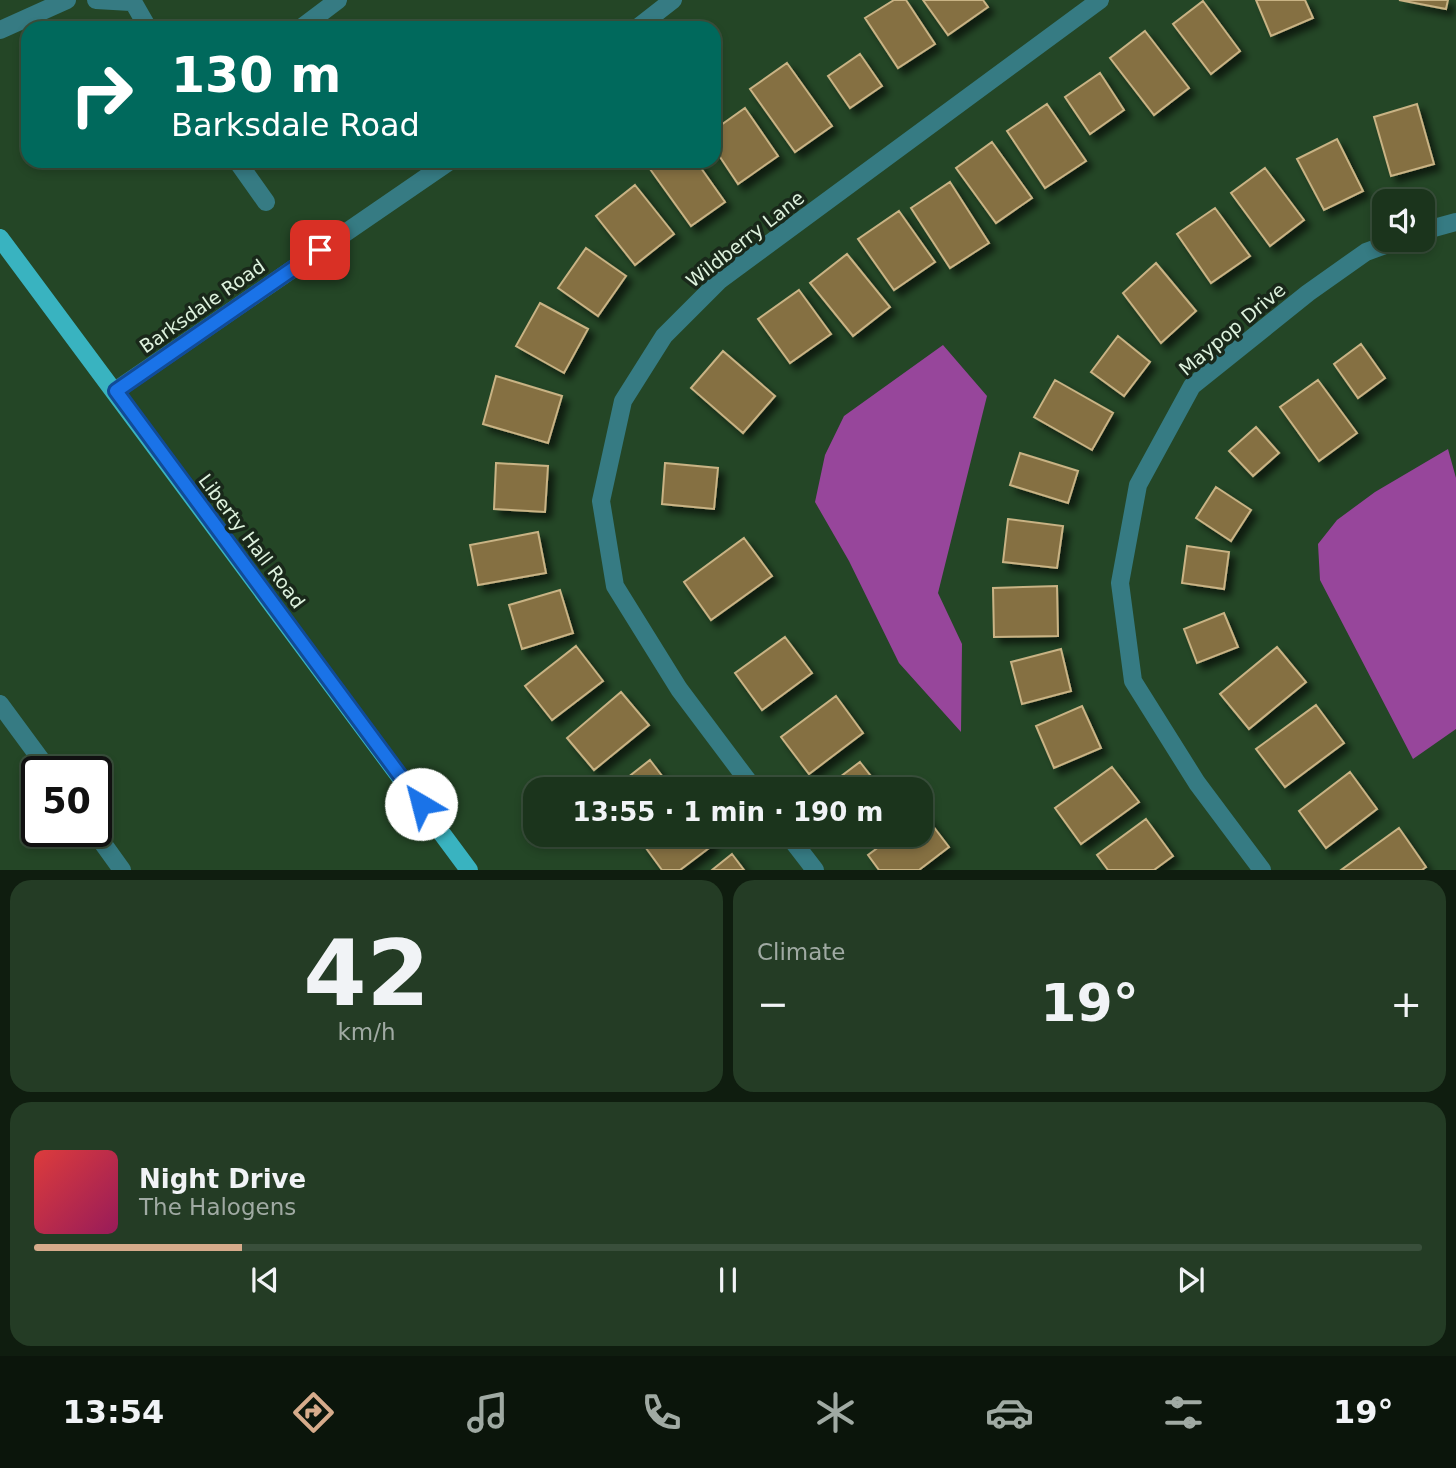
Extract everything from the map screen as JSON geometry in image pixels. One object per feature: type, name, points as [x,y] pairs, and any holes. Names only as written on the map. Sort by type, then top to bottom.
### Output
[{"type":"main road","name":"Liberty Hall Road","points":[[0,238],[469,870]]},
{"type":"street","points":[[0,30],[66,0]]},
{"type":"street","points":[[96,0],[131,1],[144,21]]},
{"type":"street","points":[[310,21],[338,0]]},
{"type":"street","points":[[646,21],[673,0]]},
{"type":"street","name":"Wildberry Lane","points":[[745,777],[679,689],[615,586],[601,500],[623,401],[664,336],[720,280],[1100,0]]},
{"type":"street","points":[[242,168],[266,202]]},
{"type":"street","name":"Barksdale Road","points":[[116,391],[440,168]]},
{"type":"street","points":[[1435,228],[1456,222]]},
{"type":"street","name":"Maypop Drive","points":[[1262,870],[1197,783],[1133,681],[1120,583],[1138,485],[1192,386],[1308,293],[1372,251]]},
{"type":"street","points":[[0,704],[38,756]]},
{"type":"street","points":[[105,847],[122,870]]},
{"type":"street","points":[[798,847],[814,870]]},
{"type":"shaded area","points":[[943,345],[987,396],[938,593],[962,644],[961,732],[899,663],[849,561],[815,502],[825,455],[844,416]]},
{"type":"shaded area","points":[[1448,449],[1456,478],[1456,729],[1413,759],[1320,580],[1318,544],[1337,520],[1375,492]]},
{"type":"building","points":[[894,0],[906,0],[935,44],[898,68],[865,18]]},
{"type":"building","points":[[923,0],[983,0],[988,7],[948,35]]},
{"type":"building","points":[[1256,0],[1305,0],[1313,18],[1271,36]]},
{"type":"building","points":[[1399,0],[1448,0],[1446,9]]},
{"type":"building","points":[[1203,1],[1240,51],[1211,74],[1173,24]]},
{"type":"building","points":[[1145,31],[1189,88],[1154,115],[1110,58]]},
{"type":"building","points":[[860,54],[882,86],[850,108],[828,76]]},
{"type":"building","points":[[787,63],[832,126],[795,152],[750,89]]},
{"type":"building","points":[[1100,73],[1124,110],[1090,134],[1065,97]]},
{"type":"building","points":[[1047,104],[1086,161],[1045,188],[1007,131]]},
{"type":"building","points":[[1417,104],[1434,164],[1391,176],[1374,117]]},
{"type":"building","points":[[745,108],[778,156],[738,184],[721,158],[721,125]]},
{"type":"building","points":[[1337,139],[1363,191],[1324,210],[1297,159]]},
{"type":"building","points":[[992,142],[1032,198],[996,223],[956,168]]},
{"type":"building","points":[[701,168],[725,202],[691,226],[650,169]]},
{"type":"building","points":[[1265,168],[1304,220],[1270,246],[1231,193]]},
{"type":"building","points":[[950,182],[989,243],[950,268],[911,208]]},
{"type":"building","points":[[635,185],[674,234],[635,265],[596,216]]},
{"type":"building","points":[[1215,208],[1250,256],[1211,283],[1177,234]]},
{"type":"building","points":[[899,211],[935,262],[894,290],[858,239]]},
{"type":"building","points":[[586,248],[626,276],[598,316],[558,288]]},
{"type":"building","points":[[847,254],[890,307],[853,336],[810,283]]},
{"type":"building","points":[[1156,263],[1196,311],[1161,343],[1123,293]]},
{"type":"building","points":[[799,290],[831,334],[790,363],[758,319]]},
{"type":"building","points":[[540,303],[588,329],[564,373],[516,346]]},
{"type":"building","points":[[1118,336],[1150,362],[1124,396],[1091,372]]},
{"type":"building","points":[[1361,344],[1385,378],[1358,398],[1334,364]]},
{"type":"building","points":[[723,351],[775,396],[743,433],[691,388]]},
{"type":"building","points":[[496,376],[562,396],[548,443],[483,424]]},
{"type":"building","points":[[1055,380],[1113,413],[1092,450],[1034,417]]},
{"type":"building","points":[[1318,380],[1357,433],[1319,461],[1280,407]]},
{"type":"building","points":[[1256,427],[1279,453],[1253,476],[1229,451]]},
{"type":"building","points":[[1020,453],[1078,471],[1068,503],[1010,485]]},
{"type":"building","points":[[496,463],[548,466],[545,512],[494,509]]},
{"type":"building","points":[[665,463],[718,468],[714,509],[662,504]]},
{"type":"building","points":[[1216,487],[1251,510],[1231,541],[1196,518]]},
{"type":"building","points":[[1008,519],[1063,526],[1057,568],[1003,562]]},
{"type":"building","points":[[538,532],[546,573],[478,585],[470,545]]},
{"type":"building","points":[[744,538],[772,576],[711,620],[684,582]]},
{"type":"building","points":[[1187,546],[1229,552],[1224,589],[1182,583]]},
{"type":"building","points":[[1057,586],[1058,636],[994,637],[993,588]]},
{"type":"building","points":[[560,590],[573,633],[522,649],[509,605]]},
{"type":"building","points":[[1224,613],[1238,647],[1197,663],[1184,629]]},
{"type":"building","points":[[785,637],[812,673],[762,710],[735,673]]},
{"type":"building","points":[[576,646],[603,681],[552,720],[525,686]]},
{"type":"building","points":[[1277,647],[1306,682],[1249,729],[1220,694]]},
{"type":"building","points":[[1061,649],[1071,691],[1022,704],[1011,662]]},
{"type":"building","points":[[621,692],[649,725],[594,770],[567,738]]},
{"type":"building","points":[[836,696],[863,733],[809,774],[781,737]]},
{"type":"building","points":[[1316,705],[1344,743],[1285,787],[1256,749]]},
{"type":"building","points":[[1082,706],[1101,748],[1054,768],[1036,726]]},
{"type":"building","points":[[650,760],[663,777],[628,777]]},
{"type":"building","points":[[860,762],[872,777],[840,777]]},
{"type":"building","points":[[1112,767],[1139,802],[1081,844],[1055,808]]},
{"type":"building","points":[[1350,772],[1377,809],[1326,848],[1299,811]]},
{"type":"building","points":[[1146,819],[1173,856],[1154,870],[1108,870],[1097,855]]},
{"type":"building","points":[[933,826],[949,847],[919,870],[879,870],[868,855],[879,847],[933,847]]},
{"type":"building","points":[[1399,828],[1426,867],[1422,870],[1341,870]]},
{"type":"building","points":[[645,847],[710,847],[680,870],[662,870]]},
{"type":"building","points":[[732,854],[744,870],[712,870]]},
{"type":"route","points":[[320,250],[116,391],[421,804]]}]
